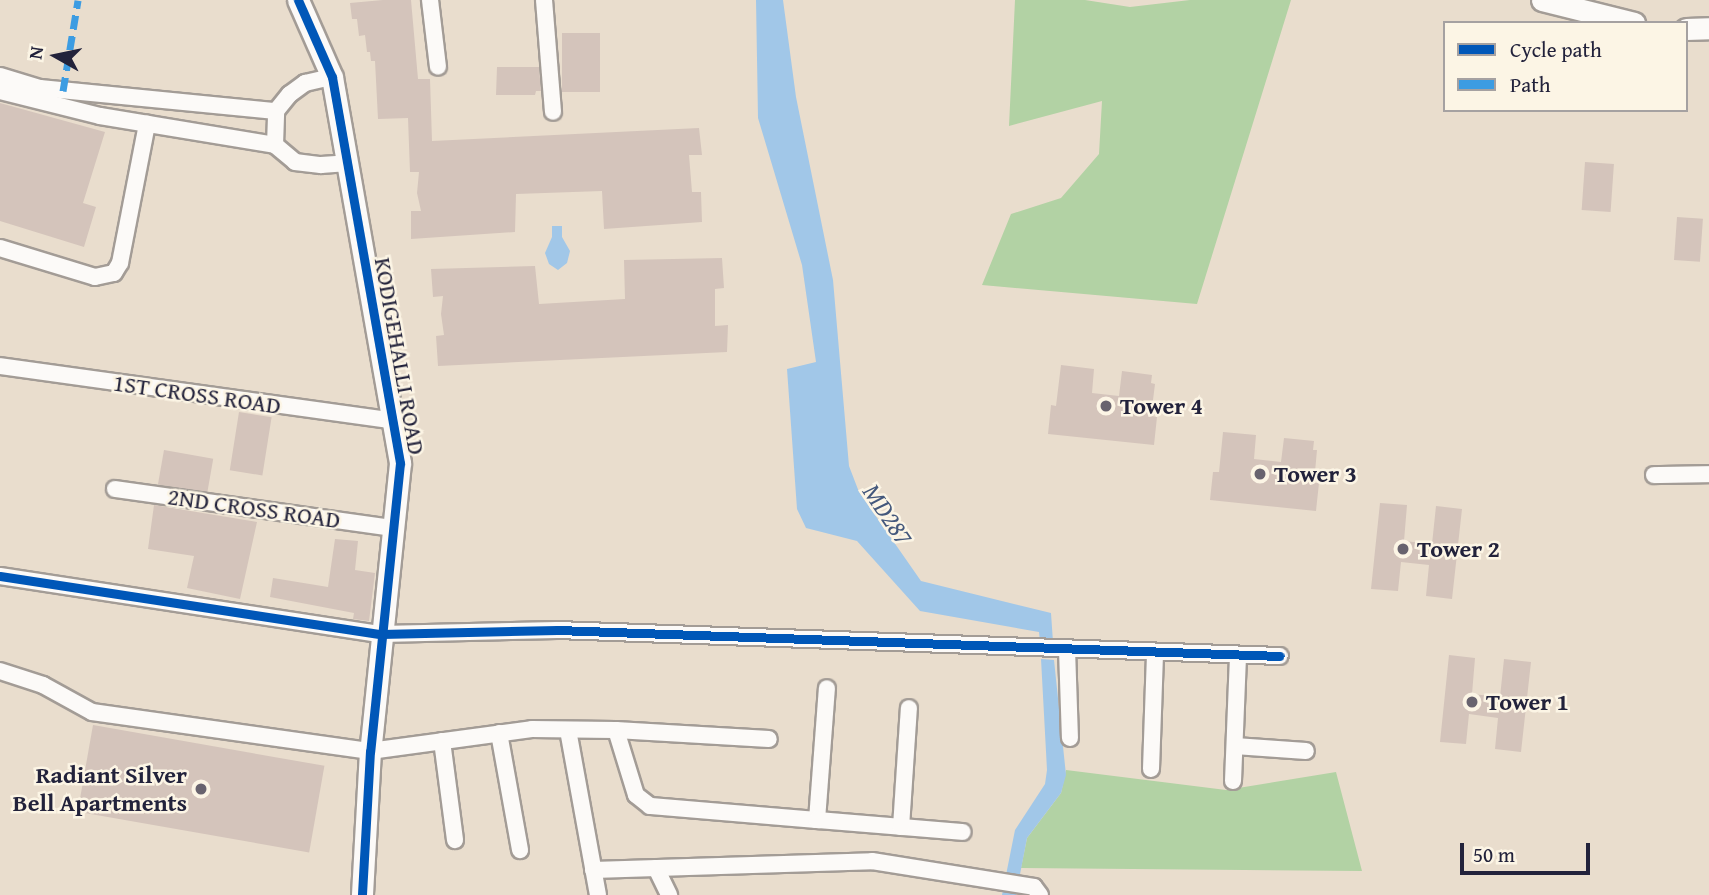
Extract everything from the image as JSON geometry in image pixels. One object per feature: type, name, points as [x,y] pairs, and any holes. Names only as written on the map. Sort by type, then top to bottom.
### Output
[{"type":"street","name":"KODIGEHALLI ROAD","points":[[298,0],[332,77],[400,463],[370,751],[362,895]]},
{"type":"street","points":[[430,0],[438,67]]},
{"type":"street","points":[[544,0],[553,112]]},
{"type":"street","points":[[1552,1],[1627,21]]},
{"type":"street","points":[[1688,29],[1709,28]]},
{"type":"street","points":[[0,76],[40,88],[276,111]]},
{"type":"street","points":[[275,145],[276,111],[290,94],[305,83],[332,77]]},
{"type":"street","points":[[0,91],[147,124],[275,145],[295,162],[321,165],[348,163]]},
{"type":"street","points":[[0,248],[95,277],[114,273],[120,263],[147,124]]},
{"type":"street","name":"1ST CROSS ROAD","points":[[0,366],[394,421]]},
{"type":"street","points":[[1654,474],[1709,474]]},
{"type":"street","name":"2ND CROSS ROAD","points":[[115,489],[394,528]]},
{"type":"street","points":[[0,576],[381,634],[557,630],[1280,656]]},
{"type":"street","points":[[1067,649],[1070,738]]},
{"type":"street","points":[[1151,769],[1155,652]]},
{"type":"street","points":[[1233,781],[1238,654]]},
{"type":"street","points":[[0,671],[43,685],[92,712],[370,751],[533,729],[616,730],[769,739]]},
{"type":"street","points":[[817,820],[827,688]]},
{"type":"street","points":[[901,827],[909,708]]},
{"type":"street","points":[[568,730],[598,895]]},
{"type":"street","points":[[616,730],[636,795],[650,806],[963,832]]},
{"type":"street","points":[[499,733],[520,850]]},
{"type":"street","points":[[442,741],[455,841]]},
{"type":"street","points":[[1235,746],[1306,751]]},
{"type":"street","points":[[593,870],[872,861],[979,885],[1037,891]]},
{"type":"street","points":[[656,868],[669,895]]},
{"type":"green space","points":[[1015,0],[1085,0],[1130,7],[1190,0],[1291,0],[1197,304],[982,285],[1011,214],[1061,198],[1099,154],[1102,101],[1009,126]]},
{"type":"green space","points":[[1066,770],[1226,790],[1336,772],[1362,871],[1021,868],[1027,838],[1061,793]]},
{"type":"water","points":[[756,0],[783,0],[796,97],[833,280],[849,466],[859,492],[921,581],[1051,613],[1053,642],[1040,642],[1039,632],[920,611],[857,541],[806,528],[797,509],[787,369],[816,362],[802,265],[758,118]]},
{"type":"water","points":[[552,226],[562,226],[562,237],[570,251],[567,263],[558,270],[549,264],[545,253],[552,237]]},
{"type":"water","points":[[1041,659],[1054,660],[1066,775],[1061,793],[1027,838],[1016,895],[1002,895],[1015,830],[1045,784],[1047,770]]},
{"type":"building","points":[[411,0],[418,79],[430,79],[432,141],[699,128],[702,155],[689,155],[692,192],[701,192],[702,222],[604,229],[602,191],[516,194],[515,232],[411,239],[411,211],[421,211],[417,193],[419,172],[410,172],[408,118],[378,119],[375,61],[371,61],[370,52],[367,52],[365,35],[359,36],[357,19],[352,19],[350,3]]},
{"type":"building","points":[[562,33],[600,33],[600,92],[562,92]]},
{"type":"building","points":[[497,67],[539,67],[541,91],[536,91],[535,95],[496,95]]},
{"type":"building","points":[[0,103],[105,132],[83,203],[96,207],[84,247],[0,221]]},
{"type":"building","points":[[1585,162],[1614,164],[1611,212],[1582,210]]},
{"type":"building","points":[[1677,217],[1703,219],[1700,262],[1674,260]]},
{"type":"building","points":[[722,258],[724,288],[715,289],[715,326],[728,325],[727,352],[438,366],[436,336],[444,335],[441,314],[443,296],[433,297],[431,269],[535,266],[539,304],[625,299],[624,260]]},
{"type":"building","name":"Tower 4","points":[[1061,365],[1094,369],[1092,393],[1119,396],[1122,371],[1152,375],[1151,383],[1155,384],[1151,416],[1157,417],[1154,445],[1048,434],[1051,405],[1056,406]]},
{"type":"building","points":[[239,412],[272,417],[262,475],[230,470]]},
{"type":"building","name":"Tower 3","points":[[1223,432],[1256,435],[1254,459],[1281,462],[1284,438],[1314,441],[1313,450],[1317,450],[1314,483],[1319,483],[1316,511],[1210,500],[1213,472],[1219,472]]},
{"type":"building","points":[[164,450],[213,459],[207,493],[158,484]]},
{"type":"building","name":"Tower 2","points":[[1380,503],[1407,505],[1404,541],[1432,544],[1436,506],[1462,509],[1452,599],[1426,596],[1429,565],[1401,562],[1398,591],[1371,589]]},
{"type":"building","points":[[154,505],[257,522],[240,599],[187,588],[194,556],[148,549]]},
{"type":"building","points":[[335,539],[358,541],[355,570],[375,573],[369,621],[353,619],[354,613],[270,597],[273,578],[328,587]]},
{"type":"building","name":"Tower 1","points":[[1449,655],[1475,658],[1472,694],[1500,697],[1504,659],[1531,662],[1521,752],[1495,749],[1498,718],[1469,714],[1466,744],[1440,742]]},
{"type":"building","name":"Radiant Silver Bell Apartments","points":[[93,725],[324,766],[309,852],[78,812]]},
{"type":"marked path","points":[[63,91],[78,0]]},
{"type":"cycle path","points":[[298,0],[332,77],[400,463],[370,751],[362,895]]},
{"type":"cycle path","points":[[0,576],[381,634],[557,630],[1280,656]]},
{"type":"place","name":"Tower 4","points":[[1106,406]]},
{"type":"place","name":"Tower 3","points":[[1260,474]]},
{"type":"place","name":"Tower 2","points":[[1403,549]]},
{"type":"place","name":"Tower 1","points":[[1472,702]]},
{"type":"place","name":"Radiant Silver Bell Apartments","points":[[201,789]]},
{"type":"water label","name":"MD287","points":[[888,514]]}]
